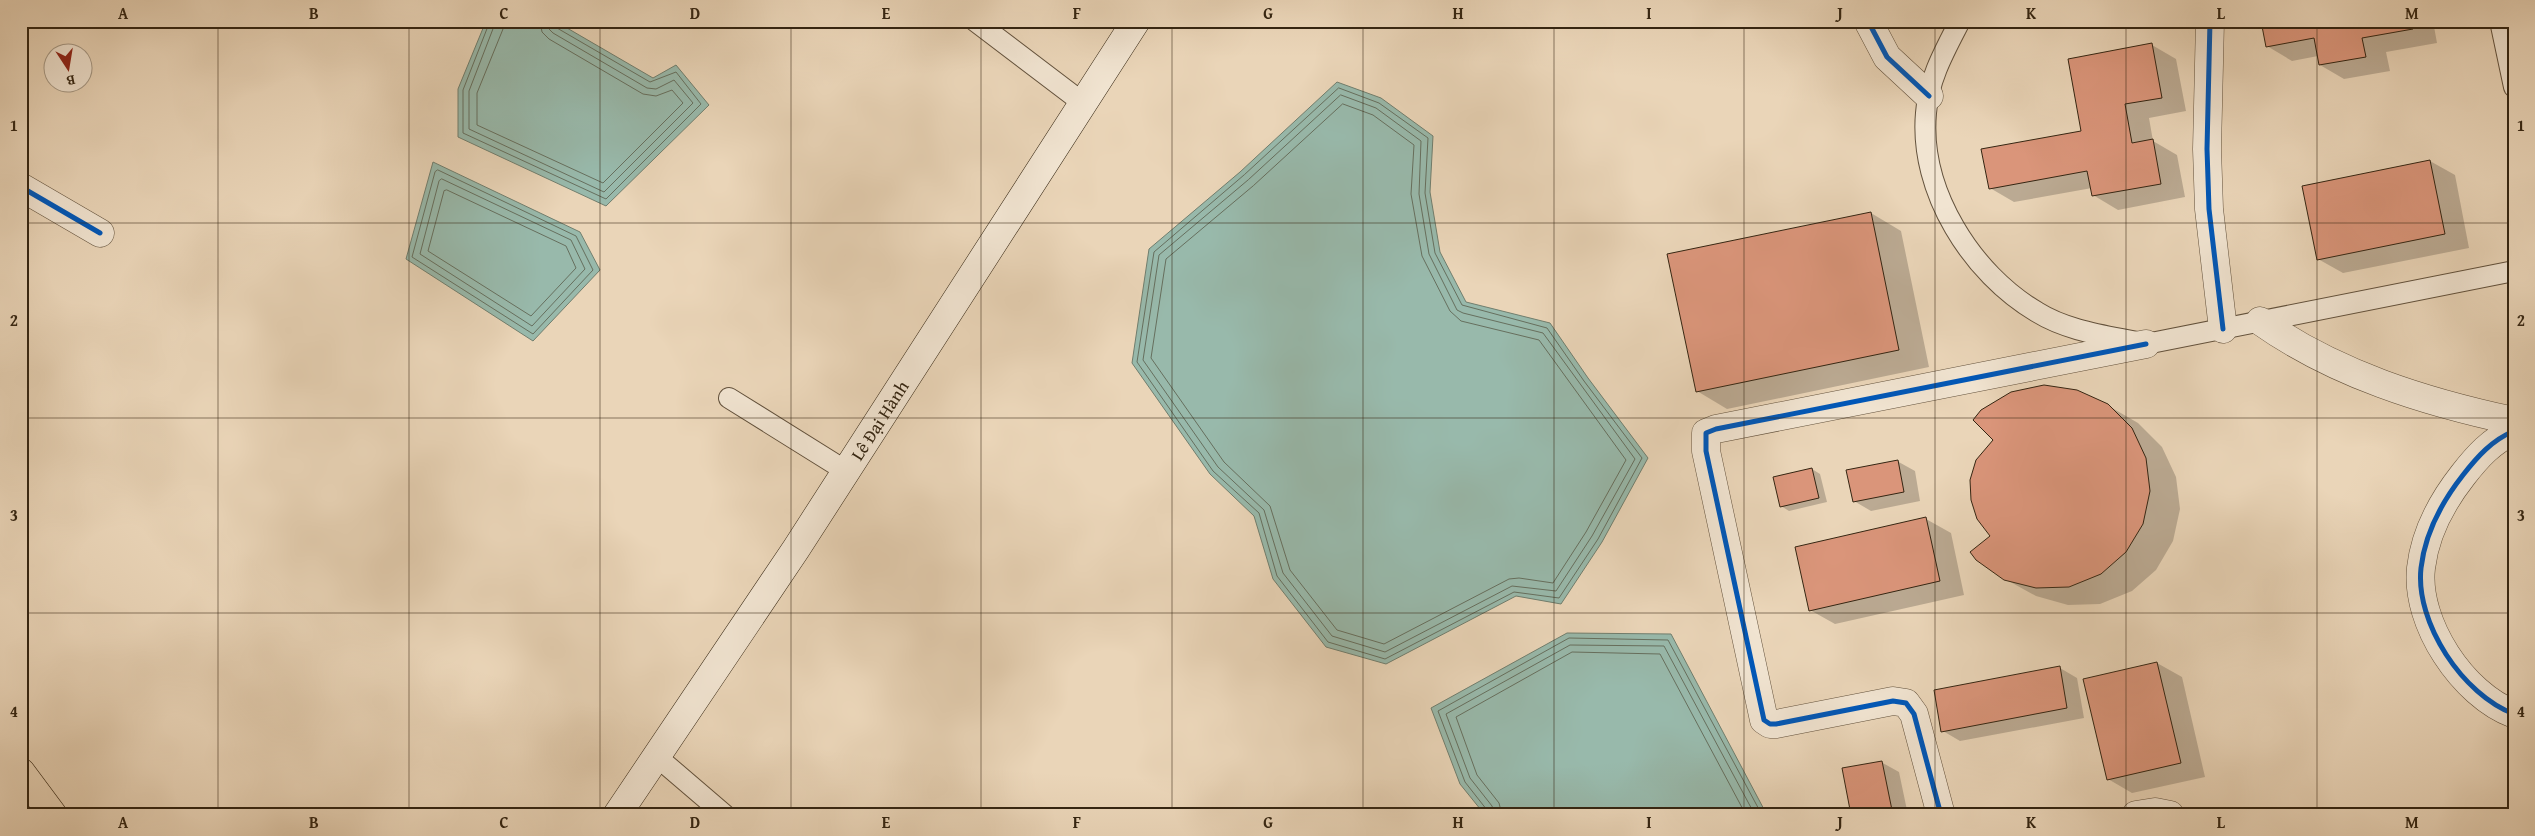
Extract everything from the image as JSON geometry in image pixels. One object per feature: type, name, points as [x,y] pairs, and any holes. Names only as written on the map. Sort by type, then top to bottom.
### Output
[{"type":"main road","points":[[21,772],[53,815]]},
{"type":"street","name":"Lê Đại Hành","points":[[617,815],[846,471],[1136,21]]},
{"type":"street","points":[[1868,21],[1887,57],[1929,96]]},
{"type":"street","points":[[2210,21],[2207,149],[2209,200],[2223,329]]},
{"type":"street","points":[[21,187],[100,233]]},
{"type":"street","points":[[2260,321],[2309,352],[2409,394],[2514,421]]},
{"type":"street","points":[[1941,815],[1914,714],[1906,703],[1893,701],[1776,724],[1770,724],[1764,720],[1706,451],[1706,433],[1716,429],[2146,344]]},
{"type":"street","points":[[2514,431],[2498,438],[2472,463],[2455,485],[2441,506],[2428,536],[2421,569],[2426,605],[2435,633],[2446,655],[2480,694],[2501,710],[2514,714]]},
{"type":"street","points":[[2136,815],[2154,812],[2170,815]]},
{"type":"lane","points":[[975,21],[1083,103]]},
{"type":"lane","points":[[1960,21],[1945,50],[1929,96],[1926,112],[1926,134],[1940,197],[1952,227],[1985,269],[2017,298],[2037,312],[2058,322],[2088,332],[2146,344],[2514,271]]},
{"type":"lane","points":[[2505,28],[2514,87]]},
{"type":"lane","points":[[729,398],[846,471]]},
{"type":"lane","points":[[656,756],[725,815]]},
{"type":"water","points":[[486,21],[555,21],[653,78],[676,65],[709,105],[606,206],[458,137],[458,89]]},
{"type":"water","points":[[1337,82],[1381,98],[1433,136],[1430,192],[1440,252],[1466,302],[1550,323],[1588,378],[1648,458],[1602,542],[1561,604],[1516,596],[1386,664],[1326,647],[1273,579],[1254,516],[1210,474],[1132,363],[1149,249],[1240,172]]},
{"type":"water","points":[[433,162],[580,232],[600,270],[533,341],[406,259]]},
{"type":"water","points":[[1567,633],[1671,634],[1767,815],[1485,815],[1460,784],[1431,708]]},
{"type":"building","points":[[2261,21],[2411,21],[2413,29],[2362,38],[2366,57],[2319,65],[2314,38],[2266,47]]},
{"type":"building","points":[[2152,43],[2162,98],[2125,104],[2132,143],[2153,139],[2161,184],[2092,196],[2087,171],[1989,189],[1981,149],[2081,131],[2068,59]]},
{"type":"building","points":[[2430,160],[2445,234],[2317,260],[2302,186]]},
{"type":"building","points":[[1871,212],[1899,350],[1696,392],[1667,254]]},
{"type":"building","points":[[2044,385],[2077,390],[2108,404],[2132,428],[2146,458],[2150,491],[2143,524],[2126,552],[2101,574],[2069,587],[2036,588],[2004,580],[1976,560],[1970,552],[1990,536],[1977,519],[1971,500],[1970,480],[1976,460],[1993,440],[1973,420],[1981,410],[2011,392]]},
{"type":"building","points":[[1898,460],[1904,492],[1853,502],[1846,470]]},
{"type":"building","points":[[1812,468],[1819,498],[1780,507],[1773,477]]},
{"type":"building","points":[[1926,517],[1940,581],[1809,611],[1795,547]]},
{"type":"building","points":[[2157,662],[2181,763],[2107,780],[2083,679]]},
{"type":"building","points":[[2060,666],[2067,708],[1941,732],[1934,690]]},
{"type":"building","points":[[1882,761],[1893,815],[1851,815],[1842,768]]},
{"type":"cycle path","points":[[1868,21],[1887,57],[1929,96]]},
{"type":"cycle path","points":[[2210,21],[2207,149],[2209,209],[2223,329]]},
{"type":"cycle path","points":[[21,187],[100,233]]},
{"type":"cycle path","points":[[1941,815],[1914,714],[1906,703],[1893,701],[1776,724],[1770,724],[1764,720],[1706,451],[1706,433],[1716,429],[2146,344]]},
{"type":"cycle path","points":[[2514,431],[2499,439],[2486,450],[2455,486],[2441,508],[2430,531],[2421,568],[2421,589],[2426,611],[2434,633],[2446,654],[2477,691],[2495,705],[2514,714]]}]
